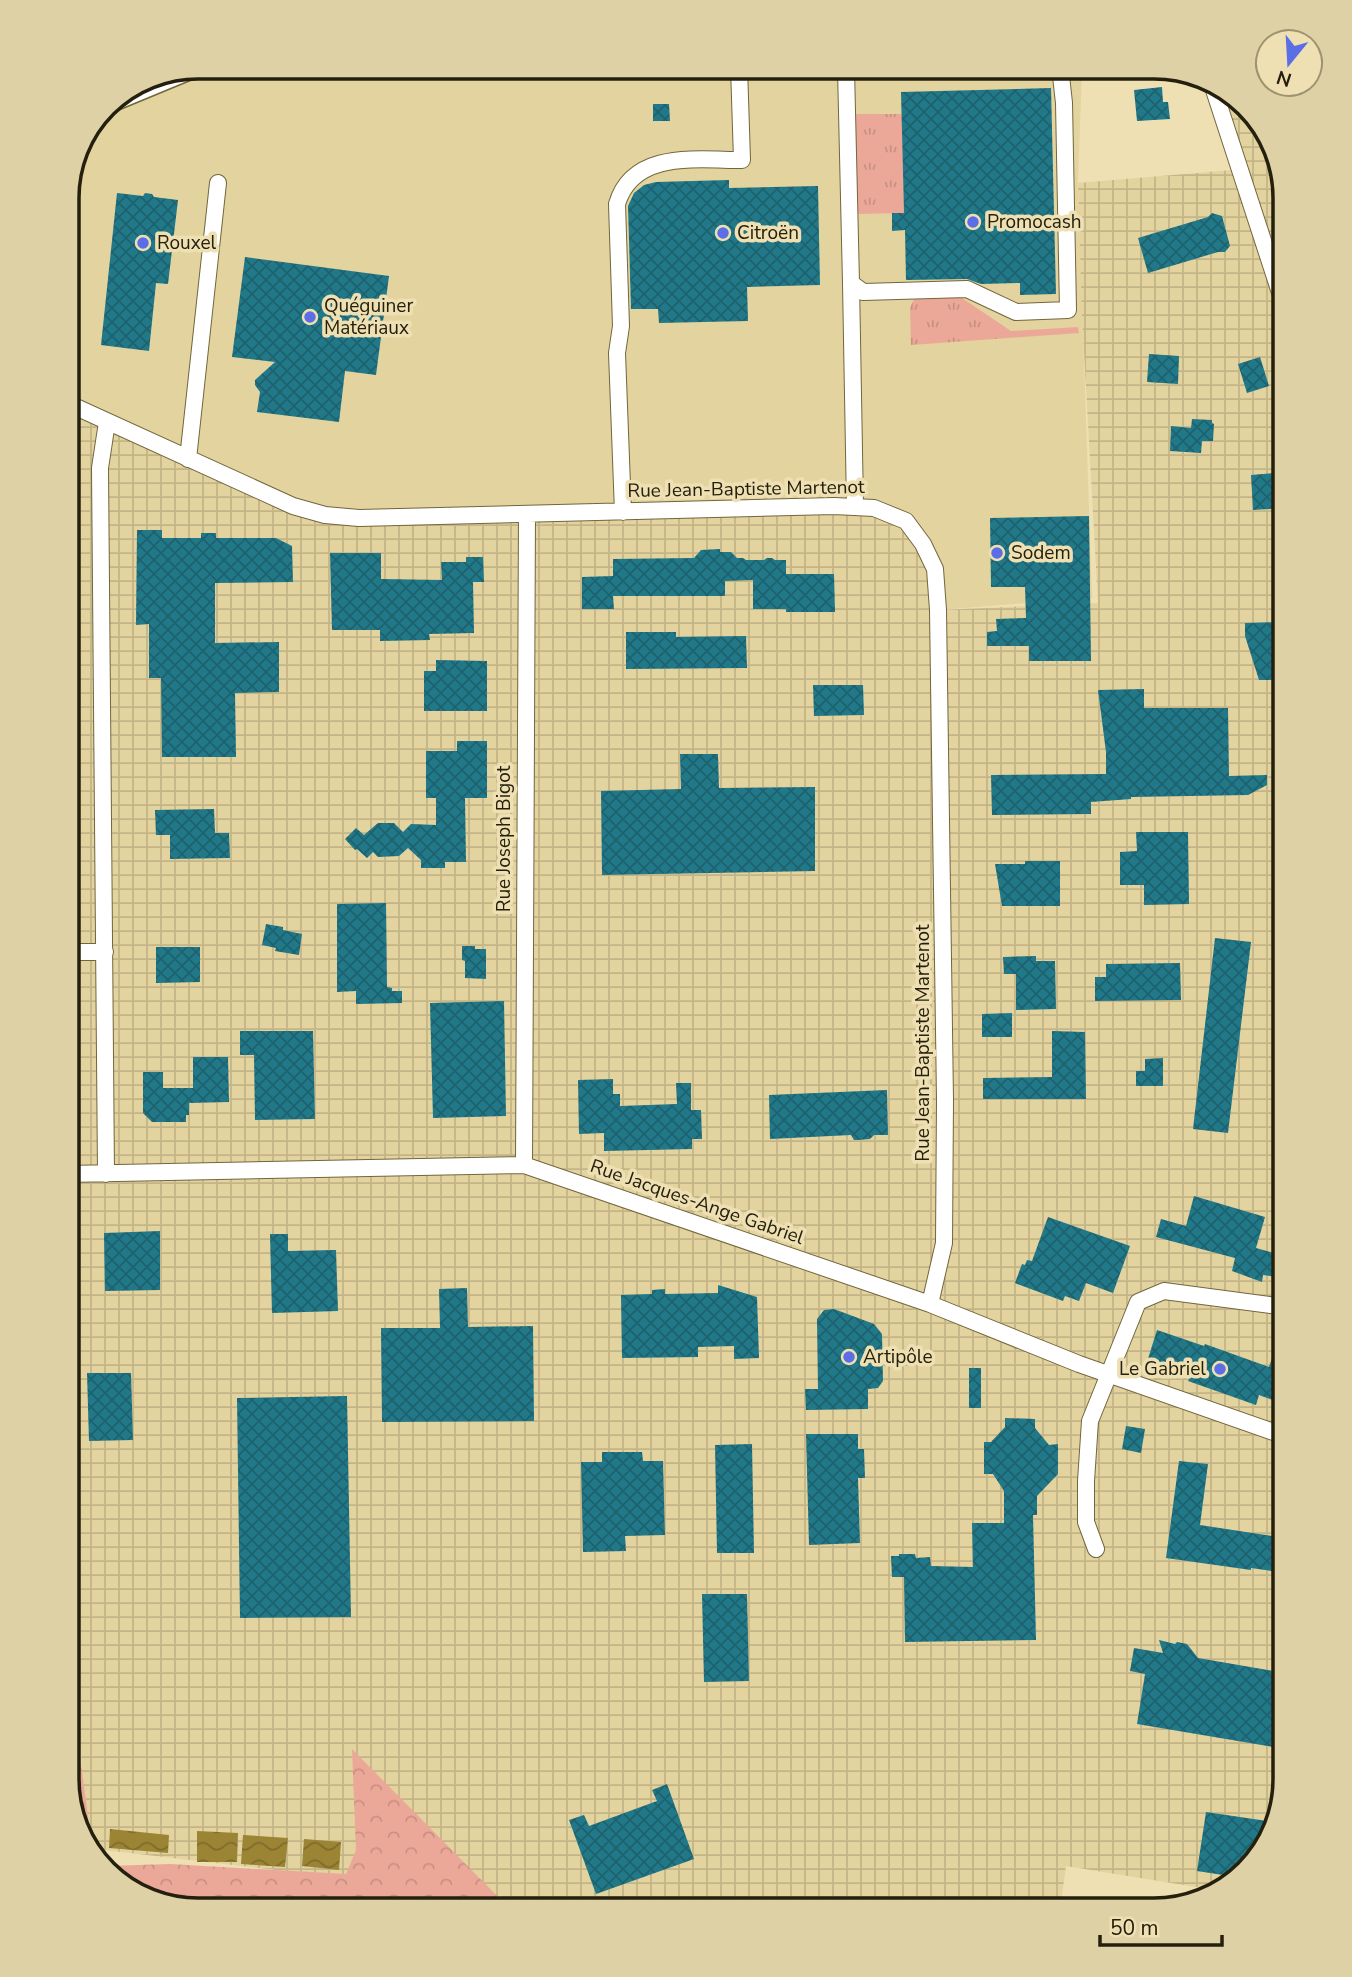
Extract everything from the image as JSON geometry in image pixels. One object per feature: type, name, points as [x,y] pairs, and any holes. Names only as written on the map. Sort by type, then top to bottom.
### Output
[{"type":"street","points":[[623,512],[617,353],[621,326],[617,204],[622,190],[632,177],[651,166],[683,160],[742,160],[739,79]]},
{"type":"street","points":[[846,79],[855,507]]},
{"type":"street","points":[[851,283],[863,292],[967,289],[1016,312],[1068,310],[1061,79]]},
{"type":"street","points":[[1216,97],[1273,269]]},
{"type":"street","points":[[188,459],[218,183]]},
{"type":"street","name":"Rue Jean-Baptiste Martenot","points":[[79,409],[293,506],[325,514],[359,518],[855,507],[874,508],[906,521],[923,544],[936,569],[939,610],[943,818],[944,1243],[930,1304]]},
{"type":"street","points":[[106,1174],[100,468],[107,422]]},
{"type":"street","name":"Rue Joseph Bigot","points":[[524,1165],[527,514]]},
{"type":"street","points":[[79,952],[105,952]]},
{"type":"street","name":"Rue Jacques-Ange Gabriel","points":[[79,1174],[524,1165],[930,1304],[1079,1364],[1273,1431]]},
{"type":"street","points":[[1096,1549],[1086,1522],[1090,1421],[1138,1302],[1164,1291],[1273,1305]]},
{"type":"shaded area","points":[[198,79],[1082,79],[1078,183],[1092,598],[938,610],[325,515],[79,408],[79,190],[83,167],[91,145],[103,125],[119,108],[138,95],[160,85]]},
{"type":"shaded area","points":[[1216,97],[1249,125],[1269,167],[1273,198],[1273,273]]},
{"type":"shaded area","points":[[1232,170],[1273,277],[1273,1779],[1269,1810],[1249,1852],[1227,1874],[1202,1888],[1066,1866],[1062,1898],[514,1898],[102,1850],[85,1816],[79,1723],[79,408],[325,515],[834,506],[906,521],[923,544],[939,610],[1098,603],[1082,315],[1078,183]]},
{"type":"green space","points":[[854,114],[902,114],[904,213],[856,214]]},
{"type":"green space","points":[[959,296],[1011,331],[1078,327],[1079,333],[911,345],[910,308],[914,299]]},
{"type":"green space","points":[[79,1749],[89,1827],[80,1794]]},
{"type":"green space","points":[[352,1749],[499,1898],[190,1898],[152,1889],[125,1874],[117,1866],[170,1864],[346,1874],[356,1850]]},
{"type":"water","points":[[110,1829],[169,1835],[168,1853],[109,1848]]},
{"type":"water","points":[[197,1831],[238,1833],[237,1862],[197,1862]]},
{"type":"water","points":[[243,1835],[288,1838],[285,1867],[241,1864]]},
{"type":"water","points":[[304,1839],[341,1842],[339,1870],[302,1866]]},
{"type":"building","points":[[1162,87],[1163,102],[1168,102],[1170,119],[1137,121],[1134,90]]},
{"type":"building","name":"Promocash","points":[[1051,88],[1056,294],[1020,295],[1020,283],[981,284],[967,279],[906,280],[905,230],[892,231],[892,213],[904,213],[901,92]]},
{"type":"building","points":[[653,104],[669,104],[670,121],[653,121]]},
{"type":"building","name":"Citroën","points":[[729,180],[729,188],[818,186],[820,285],[747,287],[748,321],[659,323],[658,309],[631,309],[628,206],[634,193],[644,185],[656,182]]},
{"type":"building","name":"Rouxel","points":[[117,193],[143,196],[145,193],[178,200],[168,284],[156,283],[149,351],[101,345]]},
{"type":"building","points":[[1212,213],[1222,216],[1230,246],[1225,252],[1148,273],[1138,238],[1208,217]]},
{"type":"building","name":"Quéguiner Matériaux","points":[[245,257],[389,276],[376,375],[345,371],[339,422],[257,412],[260,392],[255,380],[275,362],[232,357]]},
{"type":"building","points":[[1149,354],[1179,356],[1178,384],[1147,382]]},
{"type":"building","points":[[1260,357],[1269,386],[1247,393],[1238,364]]},
{"type":"building","points":[[1192,419],[1212,420],[1213,441],[1202,441],[1201,453],[1170,451],[1171,426],[1191,428]]},
{"type":"building","points":[[1273,473],[1273,509],[1253,510],[1251,475]]},
{"type":"building","points":[[1089,516],[1091,661],[1029,661],[1029,646],[987,646],[987,632],[997,631],[996,619],[1026,618],[1025,587],[991,587],[990,518]]},
{"type":"building","points":[[137,530],[162,530],[162,538],[201,538],[201,533],[216,533],[216,538],[276,538],[292,546],[293,582],[215,583],[215,643],[279,642],[279,692],[235,693],[236,757],[162,757],[161,678],[149,678],[149,624],[136,625]]},
{"type":"building","points":[[720,549],[720,552],[731,552],[737,558],[746,560],[786,560],[786,574],[834,574],[835,612],[753,609],[753,580],[725,581],[725,596],[613,596],[614,609],[582,609],[582,577],[613,576],[613,559],[694,558],[701,550]]},
{"type":"building","points":[[330,553],[381,553],[381,579],[442,580],[441,562],[466,562],[466,557],[483,557],[484,582],[473,582],[474,633],[429,634],[430,640],[380,641],[380,630],[332,630]]},
{"type":"building","points":[[1273,622],[1273,680],[1259,680],[1245,636],[1245,623]]},
{"type":"building","points":[[626,632],[676,632],[676,637],[746,636],[747,668],[626,669]]},
{"type":"building","points":[[436,660],[487,661],[487,711],[424,711],[424,671],[436,671]]},
{"type":"building","points":[[813,685],[863,685],[864,715],[814,716]]},
{"type":"building","points":[[1144,689],[1144,708],[1228,708],[1229,776],[1267,775],[1267,785],[1248,795],[1131,797],[1091,802],[1091,814],[992,815],[991,775],[1106,774],[1098,690]]},
{"type":"building","points":[[457,741],[487,741],[487,798],[465,798],[466,862],[445,862],[445,868],[421,868],[421,860],[408,848],[399,856],[378,857],[373,852],[367,858],[355,850],[345,839],[356,828],[364,835],[378,823],[394,823],[403,832],[411,824],[436,825],[436,798],[426,798],[426,751],[457,751]]},
{"type":"building","points":[[680,754],[718,754],[719,788],[815,787],[815,871],[602,875],[601,791],[681,789]]},
{"type":"building","points":[[214,809],[215,833],[229,833],[230,858],[170,859],[170,835],[156,835],[155,810]]},
{"type":"building","points":[[1136,832],[1188,832],[1189,904],[1144,905],[1144,885],[1120,885],[1120,852],[1137,851]]},
{"type":"building","points":[[1025,861],[1060,861],[1060,906],[1002,906],[995,864],[1025,864]]},
{"type":"building","points":[[386,903],[387,987],[392,988],[392,991],[402,991],[402,1003],[356,1004],[356,991],[337,992],[337,904]]},
{"type":"building","points":[[266,924],[302,934],[299,955],[275,951],[276,948],[262,945]]},
{"type":"building","points":[[1215,938],[1251,942],[1228,1133],[1193,1129]]},
{"type":"building","points":[[462,946],[486,949],[486,979],[465,978]]},
{"type":"building","points":[[156,947],[200,947],[200,982],[156,983]]},
{"type":"building","points":[[1036,956],[1036,961],[1055,961],[1056,1009],[1016,1010],[1016,974],[1004,974],[1003,957]]},
{"type":"building","points":[[1180,963],[1181,1000],[1095,1001],[1095,977],[1106,977],[1106,964]]},
{"type":"building","points":[[504,1001],[506,1116],[433,1118],[430,1003]]},
{"type":"building","points":[[1012,1013],[1012,1037],[982,1037],[982,1014]]},
{"type":"building","points":[[240,1031],[313,1031],[315,1119],[255,1120],[254,1055],[240,1055]]},
{"type":"building","points":[[1052,1031],[1085,1032],[1086,1099],[983,1099],[983,1078],[1052,1077]]},
{"type":"building","points":[[193,1057],[228,1057],[229,1102],[189,1103],[186,1122],[152,1122],[143,1113],[143,1072],[163,1072],[163,1088],[193,1088]]},
{"type":"building","points":[[1163,1058],[1163,1086],[1136,1086],[1136,1071],[1145,1071],[1145,1059]]},
{"type":"building","points":[[613,1079],[613,1094],[620,1094],[620,1106],[677,1104],[676,1083],[691,1083],[691,1110],[701,1110],[702,1139],[692,1139],[692,1149],[604,1151],[604,1133],[579,1134],[578,1080]]},
{"type":"building","points":[[887,1090],[888,1135],[874,1135],[870,1139],[858,1140],[854,1140],[851,1135],[770,1139],[769,1095]]},
{"type":"building","points":[[1194,1196],[1265,1217],[1256,1248],[1273,1253],[1273,1276],[1263,1275],[1262,1282],[1232,1271],[1235,1258],[1156,1237],[1161,1219],[1186,1226]]},
{"type":"building","points":[[1048,1217],[1130,1246],[1113,1293],[1086,1283],[1079,1301],[1065,1296],[1063,1301],[1015,1283],[1022,1264],[1025,1265],[1027,1260],[1032,1261]]},
{"type":"building","points":[[160,1231],[160,1290],[105,1291],[104,1233]]},
{"type":"building","points":[[270,1234],[288,1234],[288,1251],[336,1250],[338,1311],[272,1313]]},
{"type":"building","points":[[718,1285],[757,1297],[759,1358],[734,1359],[734,1346],[698,1347],[698,1357],[622,1358],[621,1295],[652,1294],[652,1290],[665,1289],[665,1294],[718,1293]]},
{"type":"building","points":[[467,1288],[468,1327],[533,1326],[534,1421],[382,1422],[381,1328],[440,1328],[439,1289]]},
{"type":"building","name":"Artipôle","points":[[834,1309],[874,1324],[882,1334],[883,1381],[878,1388],[868,1389],[868,1409],[806,1410],[805,1389],[818,1389],[817,1319],[824,1310]]},
{"type":"building","points":[[1157,1330],[1269,1367],[1272,1358],[1273,1400],[1259,1395],[1256,1405],[1188,1381],[1190,1377],[1147,1362]]},
{"type":"building","points":[[969,1368],[981,1368],[981,1408],[969,1408]]},
{"type":"building","points":[[87,1373],[131,1373],[133,1440],[89,1441]]},
{"type":"building","points":[[347,1396],[351,1617],[240,1618],[237,1398]]},
{"type":"building","points":[[1005,1418],[1035,1419],[1035,1428],[1049,1445],[1058,1444],[1058,1474],[1037,1496],[1037,1515],[1033,1515],[1036,1640],[905,1642],[904,1577],[892,1577],[891,1556],[915,1554],[916,1558],[930,1557],[931,1566],[973,1567],[972,1523],[1004,1523],[1004,1491],[993,1474],[984,1474],[984,1442],[991,1442],[1005,1427]]},
{"type":"building","points":[[1126,1426],[1145,1429],[1141,1453],[1122,1449]]},
{"type":"building","points":[[806,1434],[858,1434],[858,1449],[864,1449],[865,1478],[858,1478],[860,1543],[809,1545]]},
{"type":"building","points":[[752,1444],[754,1553],[717,1553],[715,1445]]},
{"type":"building","points":[[602,1452],[642,1452],[643,1461],[663,1461],[665,1535],[625,1536],[626,1551],[583,1552],[581,1462],[602,1462]]},
{"type":"building","points":[[1179,1461],[1208,1464],[1200,1525],[1273,1536],[1273,1571],[1166,1558]]},
{"type":"building","points":[[702,1594],[747,1594],[749,1681],[704,1682]]},
{"type":"building","points":[[1159,1640],[1187,1644],[1198,1658],[1273,1671],[1273,1747],[1137,1724],[1145,1674],[1130,1671],[1134,1648],[1163,1653]]},
{"type":"building","points":[[667,1784],[694,1859],[596,1894],[569,1820],[584,1815],[589,1826],[657,1801],[652,1790]]},
{"type":"building","points":[[1206,1812],[1265,1821],[1249,1852],[1227,1874],[1197,1871]]},
{"type":"place","name":"Promocash","points":[[973,222]]},
{"type":"place","name":"Citroën","points":[[723,233]]},
{"type":"place","name":"Rouxel","points":[[143,243]]},
{"type":"place","name":"Quéguiner Matériaux","points":[[310,317]]},
{"type":"place","name":"Sodem","points":[[997,553]]},
{"type":"place","name":"Artipôle","points":[[849,1357]]},
{"type":"place","name":"Le Gabriel","points":[[1220,1369]]}]
